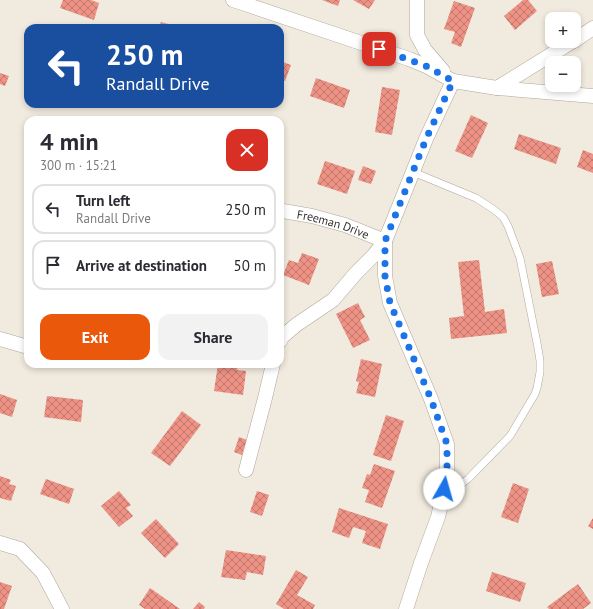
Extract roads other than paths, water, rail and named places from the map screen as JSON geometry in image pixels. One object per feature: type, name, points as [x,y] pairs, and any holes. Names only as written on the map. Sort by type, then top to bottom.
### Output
[{"type":"street","points":[[233,0],[261,4],[426,66],[453,81],[497,88],[593,96]]},
{"type":"street","points":[[417,0],[417,35],[425,50],[453,81]]},
{"type":"street","points":[[581,36],[593,28]]},
{"type":"street","points":[[497,88],[563,48]]},
{"type":"street","points":[[284,334],[333,300],[356,273],[374,256],[385,241],[426,139],[453,81]]},
{"type":"street","name":"Freeman Drive","points":[[284,212],[312,216],[346,225],[385,241]]},
{"type":"street","points":[[385,241],[385,276],[390,303],[431,399],[447,444],[447,478],[438,517],[406,609]]},
{"type":"street","points":[[0,338],[24,346]]},
{"type":"street","points":[[246,470],[272,368]]},
{"type":"street","points":[[0,543],[20,550],[43,573],[62,609]]},
{"type":"lane","points":[[413,172],[476,198],[503,217],[520,258],[540,361],[539,379],[535,394],[510,436],[468,480],[461,484],[444,489]]}]
